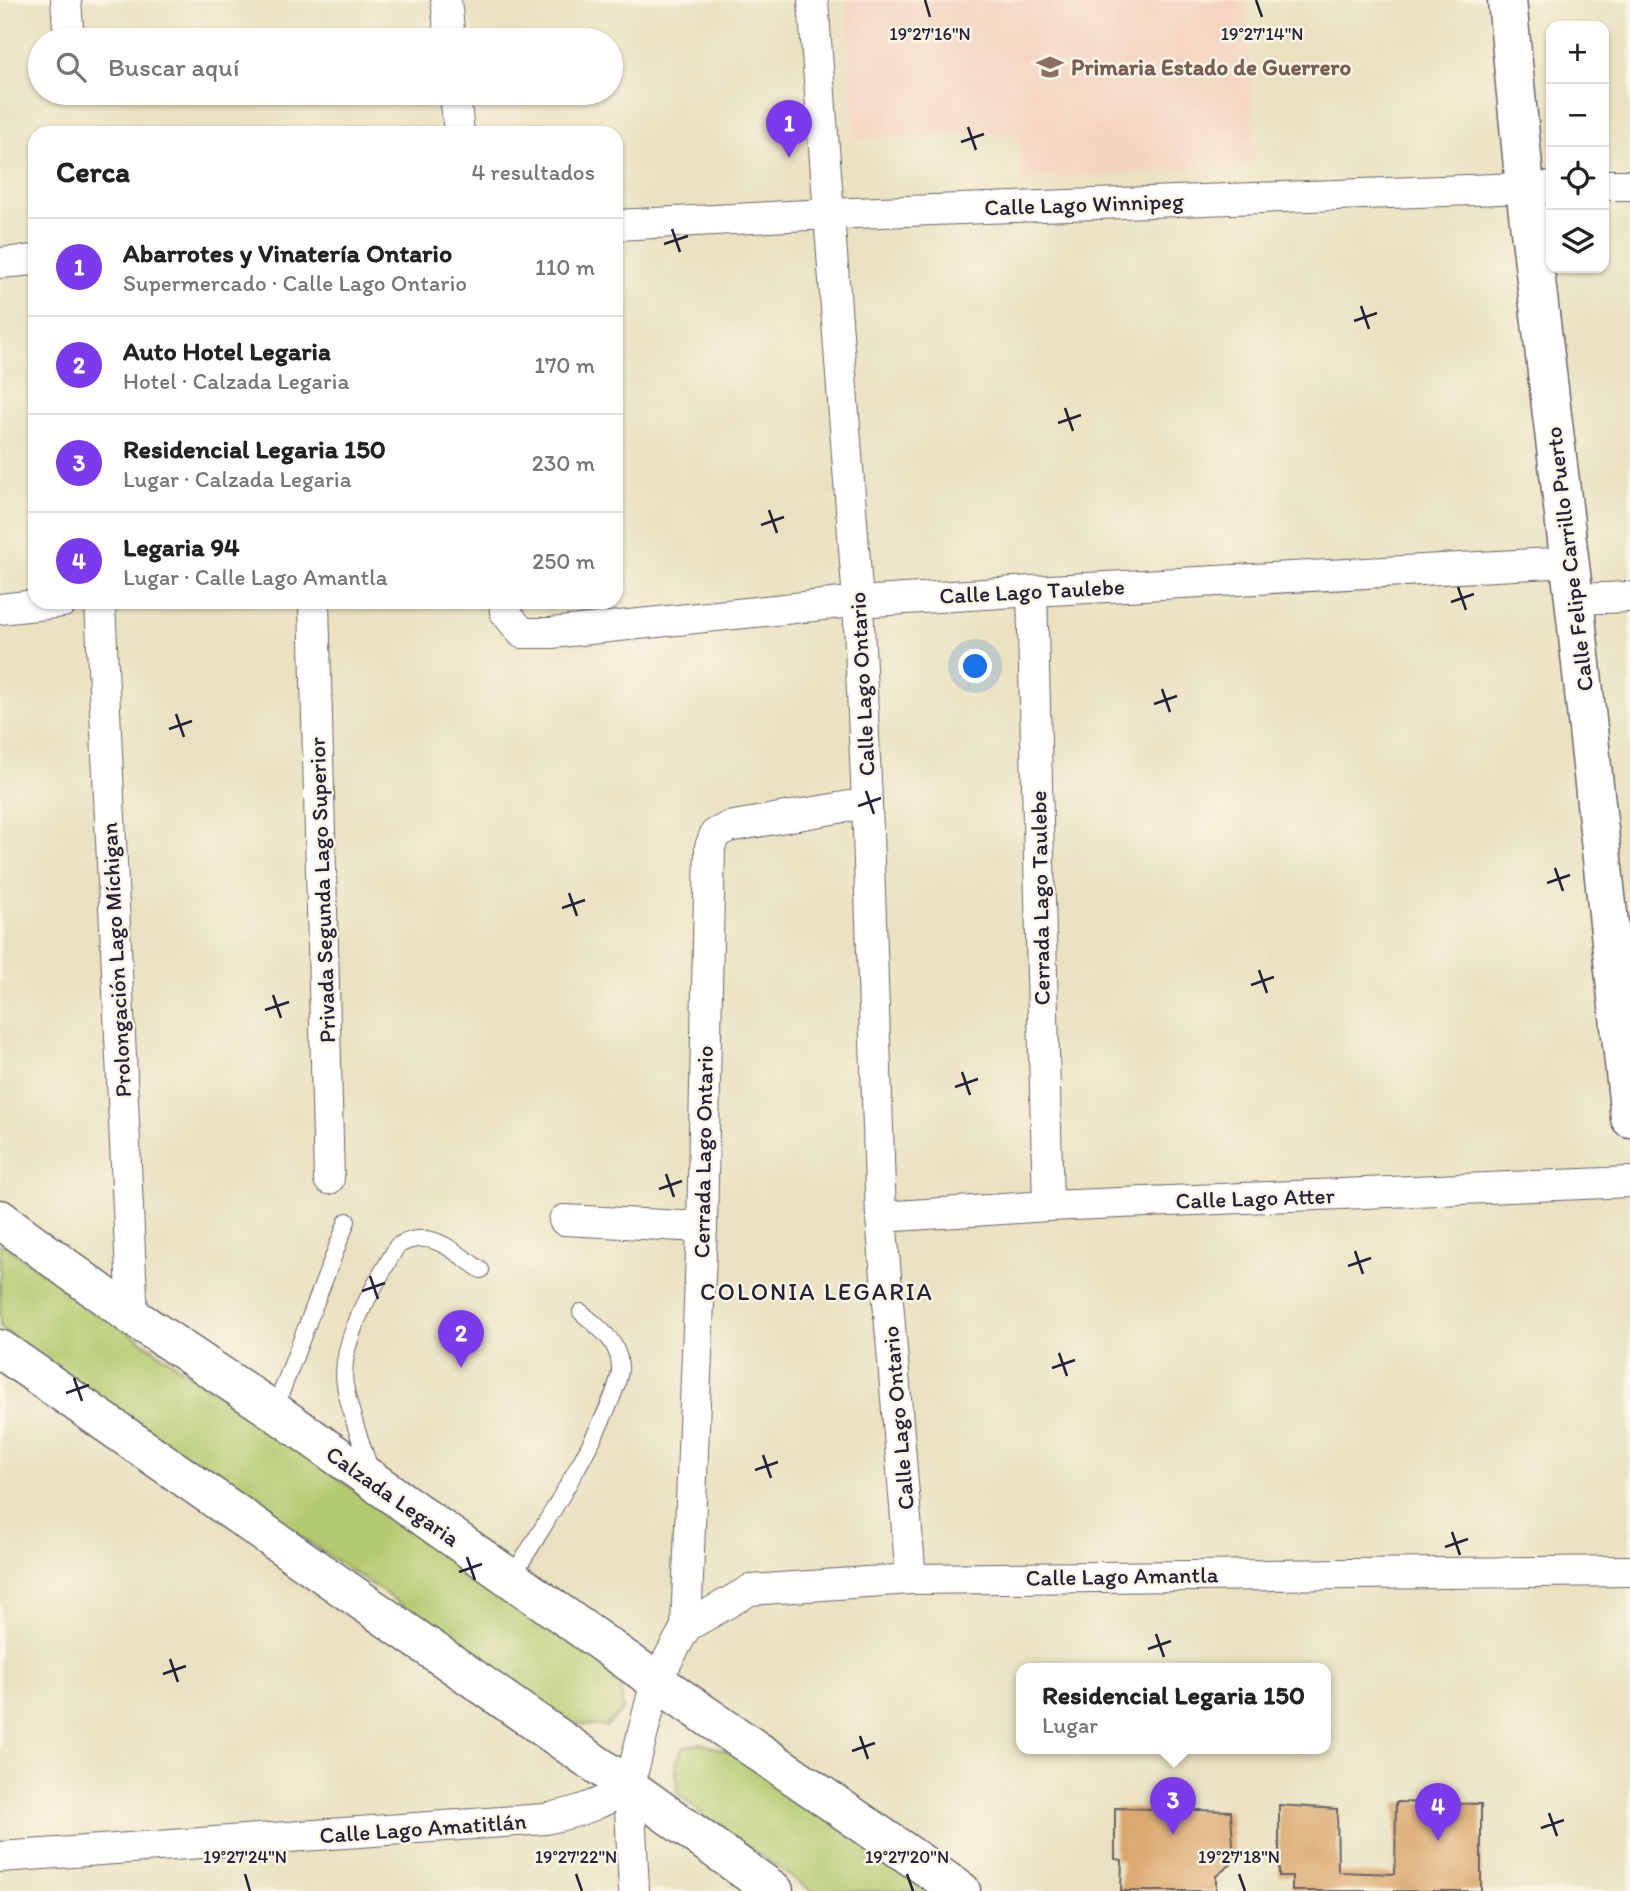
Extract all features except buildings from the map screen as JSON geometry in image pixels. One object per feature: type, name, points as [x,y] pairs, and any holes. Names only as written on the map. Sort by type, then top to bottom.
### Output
[{"type":"main road","name":"Calle Felipe Carrillo Puerto","points":[[1507,0],[1538,187],[1572,581],[1630,1118]]},
{"type":"main road","name":"Calzada Legaria","points":[[0,1219],[133,1317],[274,1411],[510,1579],[961,1891]]},
{"type":"main road","points":[[0,1349],[774,1891]]},
{"type":"street","points":[[446,0],[449,28]]},
{"type":"street","name":"Calle Lago Ontario","points":[[813,0],[858,602],[881,1217],[911,1578]]},
{"type":"street","points":[[456,105],[458,126]]},
{"type":"street","points":[[1609,186],[1630,185]]},
{"type":"street","name":"Calle Lago Winnipeg","points":[[623,225],[828,214],[1538,187]]},
{"type":"street","points":[[0,263],[28,261]]},
{"type":"street","name":"Calle Lago Taulebe","points":[[505,609],[522,633],[551,633],[858,602],[1032,590],[1572,581],[1630,597]]},
{"type":"street","name":"Cerrada Lago Taulebe","points":[[1032,590],[1048,1206]]},
{"type":"street","points":[[0,609],[28,606]]},
{"type":"street","name":"Prolongación Lago Míchigan","points":[[100,609],[133,1317]]},
{"type":"street","name":"Privada Segunda Lago Superior","points":[[314,609],[329,1179]]},
{"type":"street","name":"Cerrada Lago Ontario","points":[[686,1627],[702,1227],[710,847],[715,834],[728,827],[867,803]]},
{"type":"street","name":"Calle Lago Atter","points":[[881,1217],[1048,1206],[1630,1182]]},
{"type":"street","points":[[564,1220],[702,1227]]},
{"type":"street","name":"Calle Lago Amantla","points":[[686,1627],[750,1590],[911,1578],[1630,1571]]},
{"type":"street","points":[[634,1891],[629,1787],[656,1681],[686,1627]]},
{"type":"street","name":"Calle Lago Amatitlán","points":[[0,1857],[545,1819],[572,1814],[600,1804],[629,1787]]},
{"type":"lane","points":[[274,1411],[347,1220]]},
{"type":"lane","points":[[375,1483],[345,1383],[350,1335],[397,1246],[409,1239],[420,1237],[435,1240],[481,1270]]},
{"type":"lane","points":[[510,1579],[536,1541],[613,1398],[621,1368],[615,1343],[580,1312]]},
{"type":"shaded area","name":"Primaria Estado de Guerrero","points":[[846,0],[1246,0],[1254,163],[1021,181],[1017,133],[854,139]]},
{"type":"green space","points":[[0,1242],[585,1651],[621,1684],[623,1711],[605,1727],[572,1723],[484,1660],[191,1463],[0,1327]]},
{"type":"green space","points":[[700,1743],[736,1754],[928,1891],[812,1891],[706,1818],[677,1792],[676,1764],[682,1748]]},
{"type":"place","name":"Primaria Estado de Guerrero","points":[[1050,67]]},
{"type":"place","name":"Abarrotes y Vinatería Ontario","points":[[789,158]]},
{"type":"place","name":"Auto Hotel Legaria","points":[[461,1368]]},
{"type":"place","name":"Residencial Legaria 150","points":[[1173,1835]]},
{"type":"place","name":"Legaria 94","points":[[1438,1841]]},
{"type":"district","name":"COLONIA LEGARIA","points":[[817,1291]]}]
